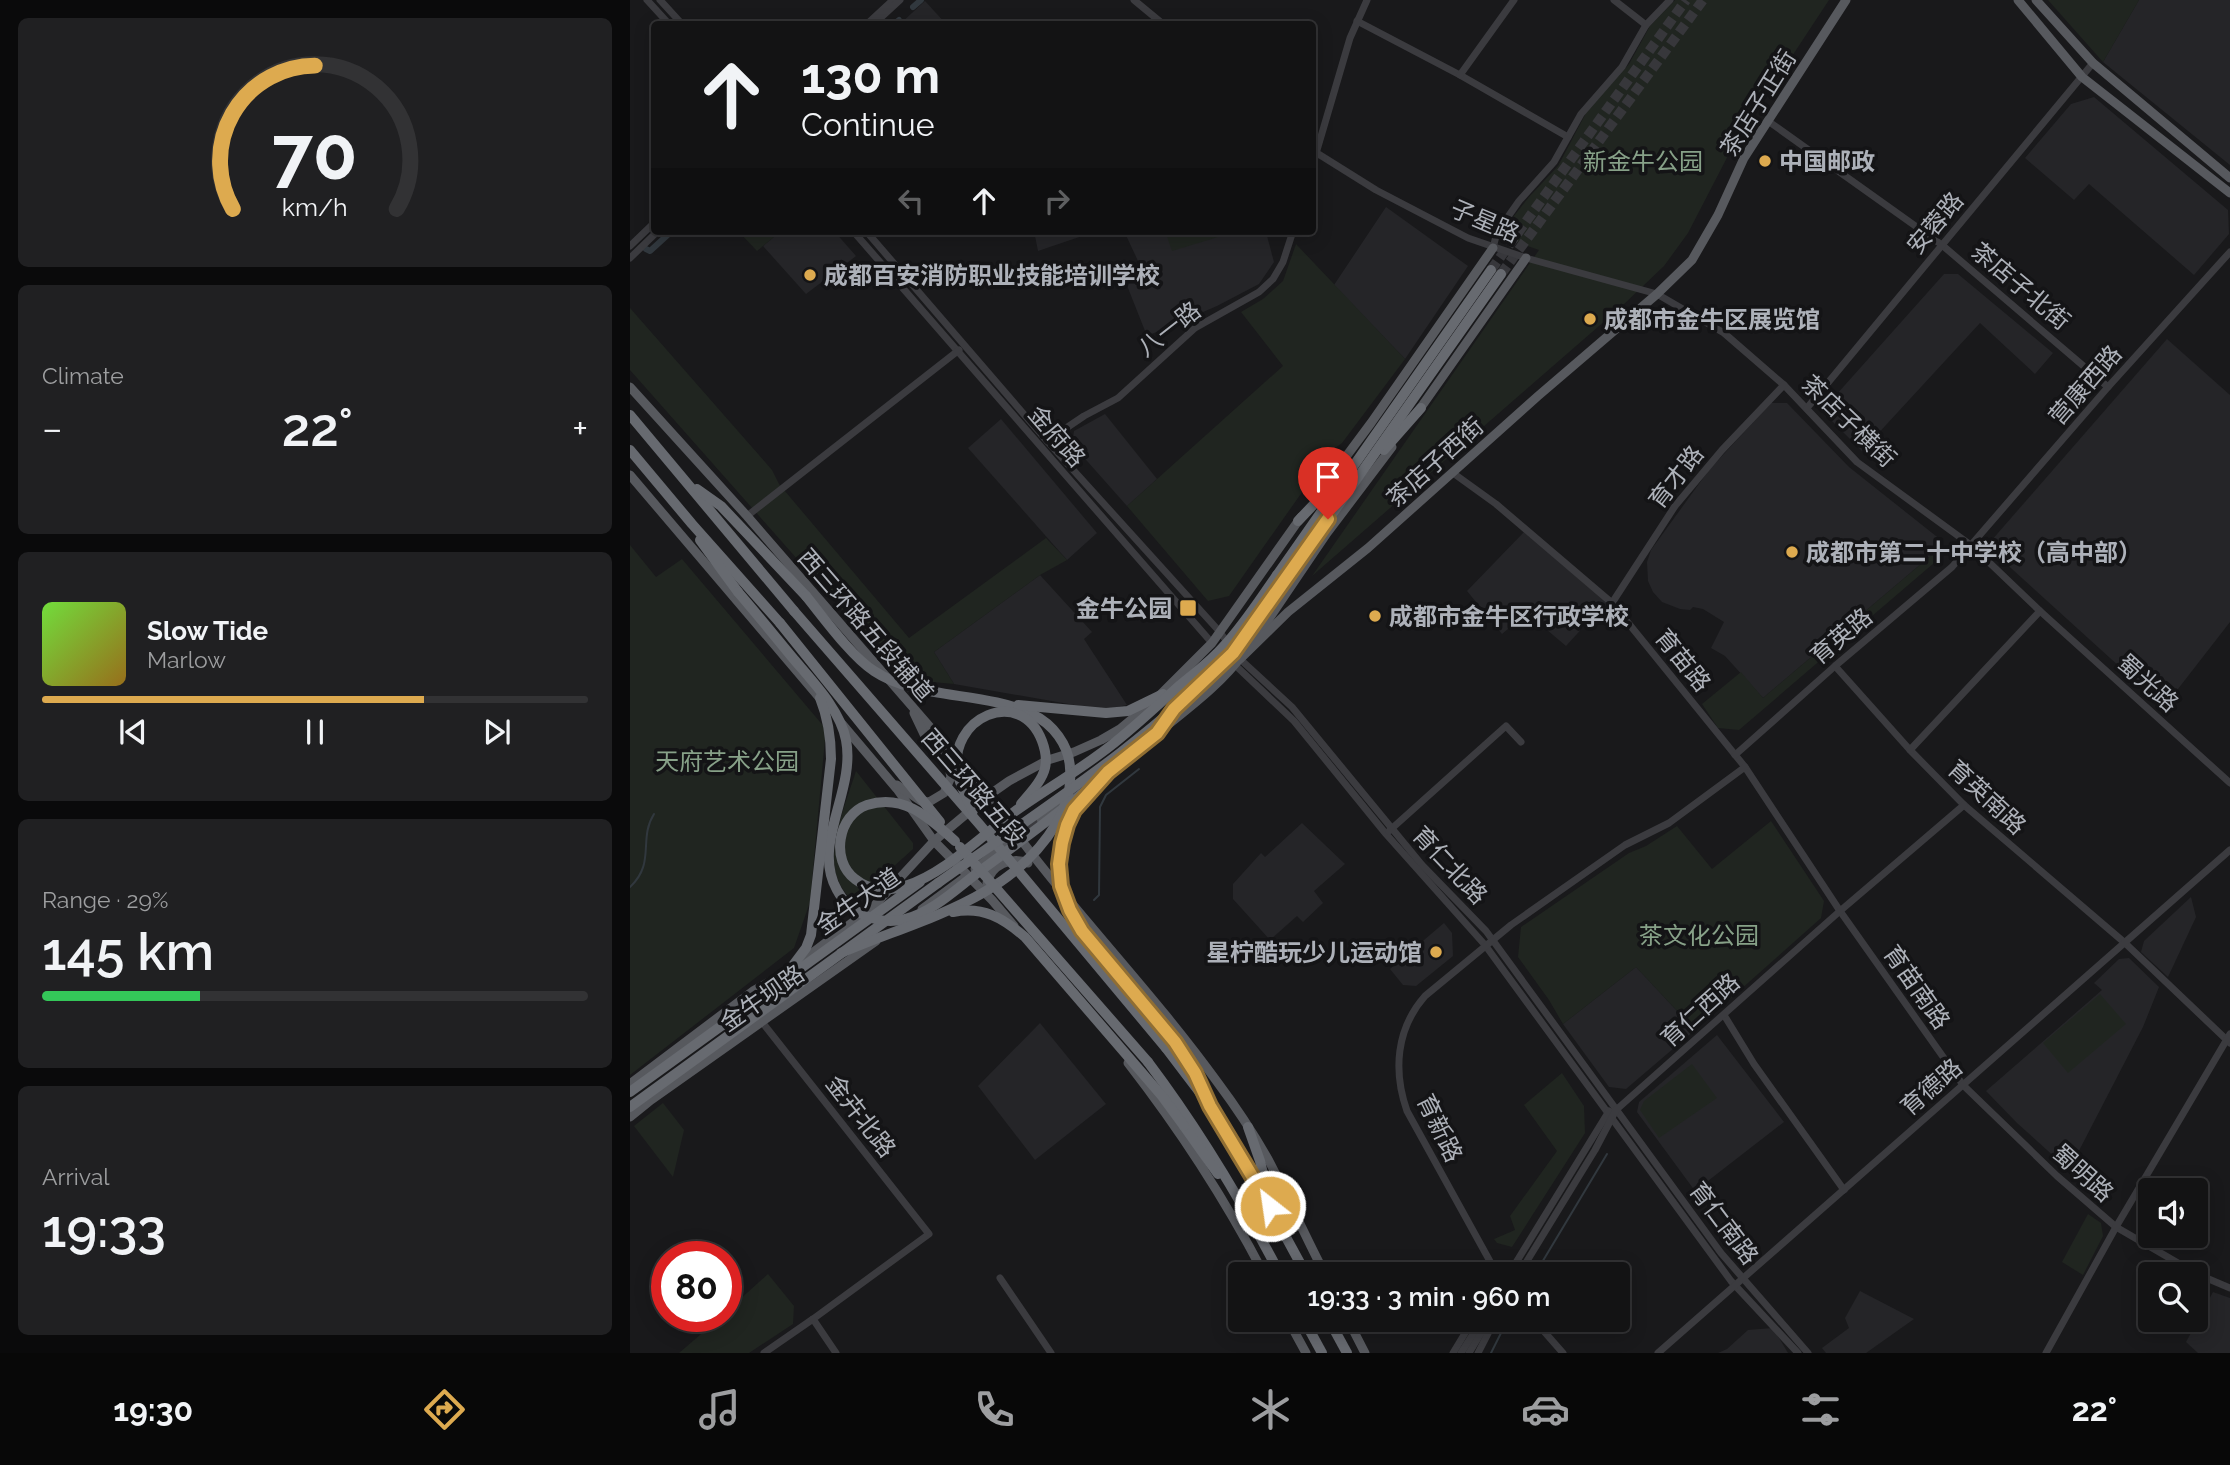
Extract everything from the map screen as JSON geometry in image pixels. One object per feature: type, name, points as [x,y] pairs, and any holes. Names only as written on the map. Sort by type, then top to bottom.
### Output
[{"type":"highway","points":[[692,524],[703,545],[738,592],[810,679],[841,724],[848,758],[847,779],[828,855],[830,873],[837,891],[847,904],[871,918],[887,921],[905,919],[928,909],[1048,823],[1157,733],[1174,709],[1233,653],[1281,578],[1360,456],[1496,272],[1342,498],[1281,578],[1224,646],[1118,740],[1014,812]]},
{"type":"highway","points":[[1342,498],[1421,408]]},
{"type":"highway","name":"西三环路五段","points":[[630,415],[1166,1048],[1210,1106],[1270,1206],[1300,1262]]},
{"type":"highway","name":"西三环路五段","points":[[630,450],[780,623],[955,841],[1148,1062],[1198,1131],[1248,1213],[1274,1262]]},
{"type":"highway","points":[[1298,521],[1360,456]]},
{"type":"highway","points":[[684,480],[721,506],[873,671],[905,684],[1002,703],[1106,713],[1128,711],[1182,684]]},
{"type":"highway","points":[[782,980],[806,948],[811,935],[831,759],[827,719],[810,679]]},
{"type":"highway","points":[[841,953],[938,915],[978,896],[1015,871],[1049,835],[1068,796],[1070,762],[1059,736],[1046,722],[1002,703]]},
{"type":"highway","name":"金牛大道","points":[[631,1113],[733,1033],[1122,751],[1174,709]]},
{"type":"highway","points":[[979,825],[958,776],[959,745],[965,732],[975,722],[997,712],[1011,712],[1029,721],[1041,738],[1046,754],[1045,769],[1038,783],[1014,812]]},
{"type":"highway","points":[[1108,772],[1074,810],[1067,825],[1059,864],[1061,886],[1082,931],[1175,1042],[1189,1062],[1210,1106]]},
{"type":"highway","points":[[932,874],[890,890],[863,886],[849,875],[842,860],[839,846],[848,818],[862,807],[877,802],[894,802],[910,806],[927,816],[955,841]]},
{"type":"highway","name":"金牛大道","points":[[630,1092],[1014,812]]},
{"type":"highway","points":[[938,915],[964,910],[992,914],[1026,937],[1161,1096],[1248,1213]]},
{"type":"highway","points":[[1248,1127],[1260,1160],[1270,1206]]},
{"type":"highway","points":[[1311,1332],[1322,1353]]},
{"type":"highway","points":[[1336,1332],[1347,1353]]},
{"type":"main road","name":"茶店子正街","points":[[1657,294],[1692,260],[1718,215],[1744,158],[1846,0]]},
{"type":"main road","points":[[2018,0],[2082,76],[2230,193]]},
{"type":"main road","points":[[2036,0],[2094,63],[2230,178]]},
{"type":"main road","name":"金牛坝路","points":[[630,1084],[753,991],[787,972],[874,905],[934,841],[989,795],[1048,760],[1101,740],[1120,729],[1155,700],[1212,643],[1371,423],[1493,247]]},
{"type":"main road","points":[[1041,819],[1150,740],[1198,700],[1237,662],[1526,258]]},
{"type":"main road","name":"茶店子西街","points":[[1237,662],[1288,612],[1368,548],[1657,294]]},
{"type":"main road","name":"西三环路五段辅道","points":[[630,387],[747,516],[989,795],[1051,880],[1181,1034],[1268,1159],[1319,1262]]},
{"type":"main road","points":[[630,475],[887,777],[934,841],[992,900],[1122,1055],[1205,1170],[1258,1262]]},
{"type":"main road","name":"金府路","points":[[1212,643],[1237,662]]},
{"type":"main road","points":[[887,777],[921,801],[929,802],[944,793],[951,777],[949,768],[923,734],[910,705]]},
{"type":"main road","name":"金牛坝路","points":[[631,1113],[968,875],[1017,836]]},
{"type":"main road","points":[[992,900],[987,884],[989,876],[1000,864],[1011,860],[1024,860],[1051,880]]},
{"type":"main road","points":[[1295,1332],[1306,1353]]},
{"type":"main road","points":[[1354,1332],[1365,1353]]},
{"type":"street","points":[[647,0],[666,21]]},
{"type":"street","points":[[660,0],[679,21]]},
{"type":"street","points":[[870,21],[893,0]]},
{"type":"street","points":[[877,21],[900,0]]},
{"type":"street","points":[[1134,0],[1159,21]]},
{"type":"street","points":[[1316,148],[1350,38],[1367,0]]},
{"type":"street","points":[[1460,75],[1514,0]]},
{"type":"street","points":[[1614,0],[1646,25]]},
{"type":"street","points":[[1493,247],[1505,221],[1554,162],[1585,108],[1622,67],[1646,25],[1670,0]]},
{"type":"street","points":[[1357,21],[1460,75],[1568,137]]},
{"type":"street","name":"安蓉路","points":[[1807,408],[2094,63]]},
{"type":"street","name":"茶店子北街","points":[[1768,121],[1942,245],[2108,387]]},
{"type":"street","name":"子星路","points":[[1316,152],[1376,190],[1468,238],[1526,258],[1657,294]]},
{"type":"street","points":[[630,246],[651,226]]},
{"type":"street","points":[[630,258],[654,235]]},
{"type":"street","name":"金府路","points":[[856,235],[1212,643]]},
{"type":"street","name":"金府路","points":[[869,235],[1048,441],[1219,631],[1237,662]]},
{"type":"street","name":"八一路","points":[[1048,441],[1084,416],[1118,398],[1195,328],[1259,292],[1273,279],[1283,262],[1292,235]]},
{"type":"street","name":"营康西路","points":[[1972,546],[2108,387],[2230,251]]},
{"type":"street","name":"茶店子横街","points":[[1657,294],[1724,333],[1784,385],[1857,462],[1972,546],[2040,611]]},
{"type":"street","points":[[747,516],[965,345]]},
{"type":"street","name":"育才路","points":[[1612,603],[1675,506],[1721,450],[1784,385]]},
{"type":"street","name":"育苗路","points":[[1453,473],[1496,503],[1612,603],[1745,767],[1840,911]]},
{"type":"street","name":"育英路","points":[[1735,755],[1952,567],[1972,546]]},
{"type":"street","points":[[1910,750],[2040,611]]},
{"type":"street","name":"蜀光路","points":[[2040,611],[2230,783]]},
{"type":"street","name":"育仁北路","points":[[1237,662],[1294,721],[1388,831],[1486,931],[1488,942],[1612,1113]]},
{"type":"street","name":"育英南路","points":[[1835,666],[1964,806],[2125,943],[2228,1039]]},
{"type":"street","points":[[1388,831],[1506,726],[1521,742]]},
{"type":"street","points":[[1488,942],[1625,845],[1669,823],[1745,767]]},
{"type":"street","name":"育仁西路","points":[[1517,1262],[1612,1113],[1840,911],[1964,806]]},
{"type":"street","points":[[1017,836],[1041,819]]},
{"type":"street","name":"育德路","points":[[1658,1353],[2230,850]]},
{"type":"street","name":"育苗南路","points":[[1840,911],[1963,1085]]},
{"type":"street","name":"育新路","points":[[1488,942],[1416,1006],[1402,1040],[1398,1056],[1398,1074],[1407,1111],[1490,1262]]},
{"type":"street","points":[[1724,1015],[1754,1064],[1844,1190]]},
{"type":"street","name":"金卉北路","points":[[762,1022],[929,1234],[813,1319]]},
{"type":"street","points":[[2046,1353],[2116,1227],[2228,1039]]},
{"type":"street","name":"蜀明路","points":[[1963,1085],[2057,1176],[2116,1227],[2197,1274],[2230,1288]]},
{"type":"street","name":"育仁西路","points":[[1526,1262],[1595,1150],[1612,1113]]},
{"type":"street","name":"育仁南路","points":[[1612,1113],[1739,1282],[1808,1353]]},
{"type":"street","points":[[1000,1278],[1051,1353]]},
{"type":"street","points":[[1739,1282],[1798,1353]]},
{"type":"street","points":[[764,1353],[813,1319],[836,1353]]},
{"type":"street","points":[[1453,1353],[1466,1332]]},
{"type":"street","points":[[1461,1353],[1474,1332]]},
{"type":"street","points":[[1469,1353],[1482,1332]]},
{"type":"street","points":[[1478,1353],[1489,1332]]},
{"type":"street","points":[[1545,1332],[1563,1353]]},
{"type":"shaded area","points":[[2139,0],[2230,0],[2230,165],[2103,62]]},
{"type":"shaded area","points":[[925,1],[943,21],[903,21]]},
{"type":"shaded area","points":[[2094,97],[2228,210],[2229,234],[2194,275],[2089,184],[2074,200],[2025,158],[2071,104]]},
{"type":"shaded area","points":[[1386,207],[1468,266],[1405,359],[1334,285]]},
{"type":"shaded area","name":"成都百安消防职业技能培训学校","points":[[776,235],[838,235],[856,256],[806,294],[763,246]]},
{"type":"shaded area","points":[[1035,235],[1085,235],[1038,251]]},
{"type":"shaded area","points":[[1126,235],[1267,235],[1274,262],[1259,284],[1217,306],[1147,336],[1126,283],[1145,276]]},
{"type":"shaded area","points":[[1944,274],[1958,274],[2053,353],[2035,374],[1980,323],[1862,451],[1830,419],[1828,404]]},
{"type":"shaded area","points":[[2167,339],[2230,395],[2230,622],[2164,707],[1991,550],[1991,541]]},
{"type":"shaded area","name":"成都市第二十中学校（高中部）","points":[[1771,403],[1787,403],[1849,467],[1941,540],[1941,547],[1763,698],[1725,656],[1711,648],[1724,622],[1703,609],[1680,609],[1662,602],[1648,581],[1647,562],[1651,550],[1709,470]]},
{"type":"shaded area","points":[[1105,414],[1157,479],[1127,506],[1072,444],[1074,431]]},
{"type":"shaded area","points":[[1001,419],[1097,533],[1067,560],[968,448]]},
{"type":"shaded area","points":[[1524,532],[1610,605],[1602,612],[1598,611],[1566,646],[1527,613],[1502,634],[1467,591]]},
{"type":"shaded area","points":[[1040,575],[1092,632],[1084,639],[1127,705],[1103,710],[954,684],[934,652]]},
{"type":"shaded area","points":[[1302,823],[1345,864],[1314,891],[1323,903],[1303,922],[1297,916],[1270,940],[1233,899],[1233,884],[1261,853],[1265,857]]},
{"type":"shaded area","points":[[2191,897],[2196,917],[2168,977],[2141,952],[2144,941]]},
{"type":"shaded area","points":[[1444,923],[1452,933],[1453,956],[1416,986],[1403,985],[1390,969]]},
{"type":"shaded area","points":[[2129,958],[2159,987],[2143,1027],[2069,1170],[1986,1091],[2102,990],[2094,983],[2119,959]]},
{"type":"shaded area","points":[[1636,967],[1695,1030],[1626,1089],[1609,1087],[1563,1024]]},
{"type":"shaded area","points":[[1040,1023],[1106,1104],[1035,1160],[978,1086]]},
{"type":"shaded area","points":[[1717,1035],[1784,1122],[1695,1191],[1637,1112],[1639,1102]]},
{"type":"shaded area","points":[[1860,1291],[1914,1319],[1866,1353],[1826,1353],[1822,1348],[1849,1328],[1845,1318]]},
{"type":"shaded area","points":[[2213,1292],[2230,1298],[2230,1353],[2198,1353],[2186,1342],[2191,1332],[2208,1332],[2208,1301]]},
{"type":"shaded area","points":[[1773,1328],[1788,1353],[1718,1353],[1727,1349],[1748,1330]]},
{"type":"green space","name":"新金牛公园","points":[[1675,0],[1829,0],[1733,146],[1688,233],[1664,266],[1622,306],[1312,576],[1539,250],[1504,238],[1502,231],[1558,166],[1586,113],[1629,64],[1650,26]]},
{"type":"green space","points":[[2048,0],[2139,0],[2103,62]]},
{"type":"green space","points":[[742,235],[776,235],[757,251]]},
{"type":"green space","points":[[1166,235],[1225,235],[1172,251]]},
{"type":"green space","name":"金牛公园","points":[[1296,244],[1405,359],[1342,443],[1331,451],[1229,596],[1208,601],[1127,506],[1283,366],[1241,312],[1263,299],[1283,281]]},
{"type":"green space","points":[[630,308],[772,470],[779,484],[909,638],[1046,538],[1067,560],[1040,575],[934,652],[954,684],[900,679],[890,664],[630,370]]},
{"type":"green space","name":"天府艺术公园","points":[[630,545],[656,577],[682,559],[826,729],[810,902],[794,948],[630,1075]]},
{"type":"green space","points":[[1941,547],[1941,557],[1739,730],[1718,728],[1702,704],[1741,672],[1763,698]]},
{"type":"green space","points":[[856,771],[913,843],[913,849],[853,903],[838,880],[834,855],[839,826]]},
{"type":"green space","name":"茶文化公园","points":[[1771,821],[1824,901],[1821,918],[1695,1030],[1636,967],[1563,1024],[1518,957],[1521,927],[1629,853],[1646,846],[1677,826],[1712,869]]},
{"type":"green space","points":[[2100,994],[2126,1024],[2068,1073],[2043,1043]]},
{"type":"green space","points":[[1692,1064],[1717,1098],[1659,1138],[1640,1110],[1644,1101]]},
{"type":"green space","points":[[1562,1073],[1584,1106],[1585,1133],[1512,1247],[1497,1243],[1494,1239],[1515,1230],[1510,1216],[1557,1151],[1524,1105]]},
{"type":"green space","points":[[663,1103],[684,1130],[673,1177],[634,1126]]},
{"type":"green space","points":[[2088,1214],[2101,1223],[2103,1236],[2083,1275],[2062,1262]]},
{"type":"green space","points":[[768,1274],[794,1306],[793,1324],[749,1353],[679,1353],[703,1332],[742,1332],[742,1298]]},
{"type":"waterway","points":[[913,7],[921,0]]},
{"type":"waterway","points":[[646,249],[650,251],[668,235]]},
{"type":"waterway","points":[[1094,900],[1099,895],[1100,807],[1106,795],[1139,769]]},
{"type":"waterway","points":[[630,887],[638,878],[645,860],[647,833],[654,814]]},
{"type":"waterway","points":[[1542,1262],[1607,1154]]},
{"type":"waterway","points":[[1491,1353],[1502,1332]]},
{"type":"tunnel","points":[[1491,270],[1686,0]]},
{"type":"tunnel","points":[[1501,274],[1703,0]]},
{"type":"place","name":"中国邮政","points":[[1765,161]]},
{"type":"place","name":"成都百安消防职业技能培训学校","points":[[810,275]]},
{"type":"place","name":"成都市金牛区展览馆","points":[[1590,319]]},
{"type":"place","name":"成都市第二十中学校（高中部）","points":[[1792,552]]},
{"type":"place","name":"金牛公园","points":[[1188,608]]},
{"type":"place","name":"成都市金牛区行政学校","points":[[1375,616]]},
{"type":"place","name":"星柠酷玩少儿运动馆","points":[[1436,952]]},
{"type":"route","points":[[1270,1206],[1175,1042],[1082,931],[1061,886],[1059,864],[1062,843],[1074,810],[1108,772],[1157,733],[1174,709],[1233,653],[1328,519]]}]
